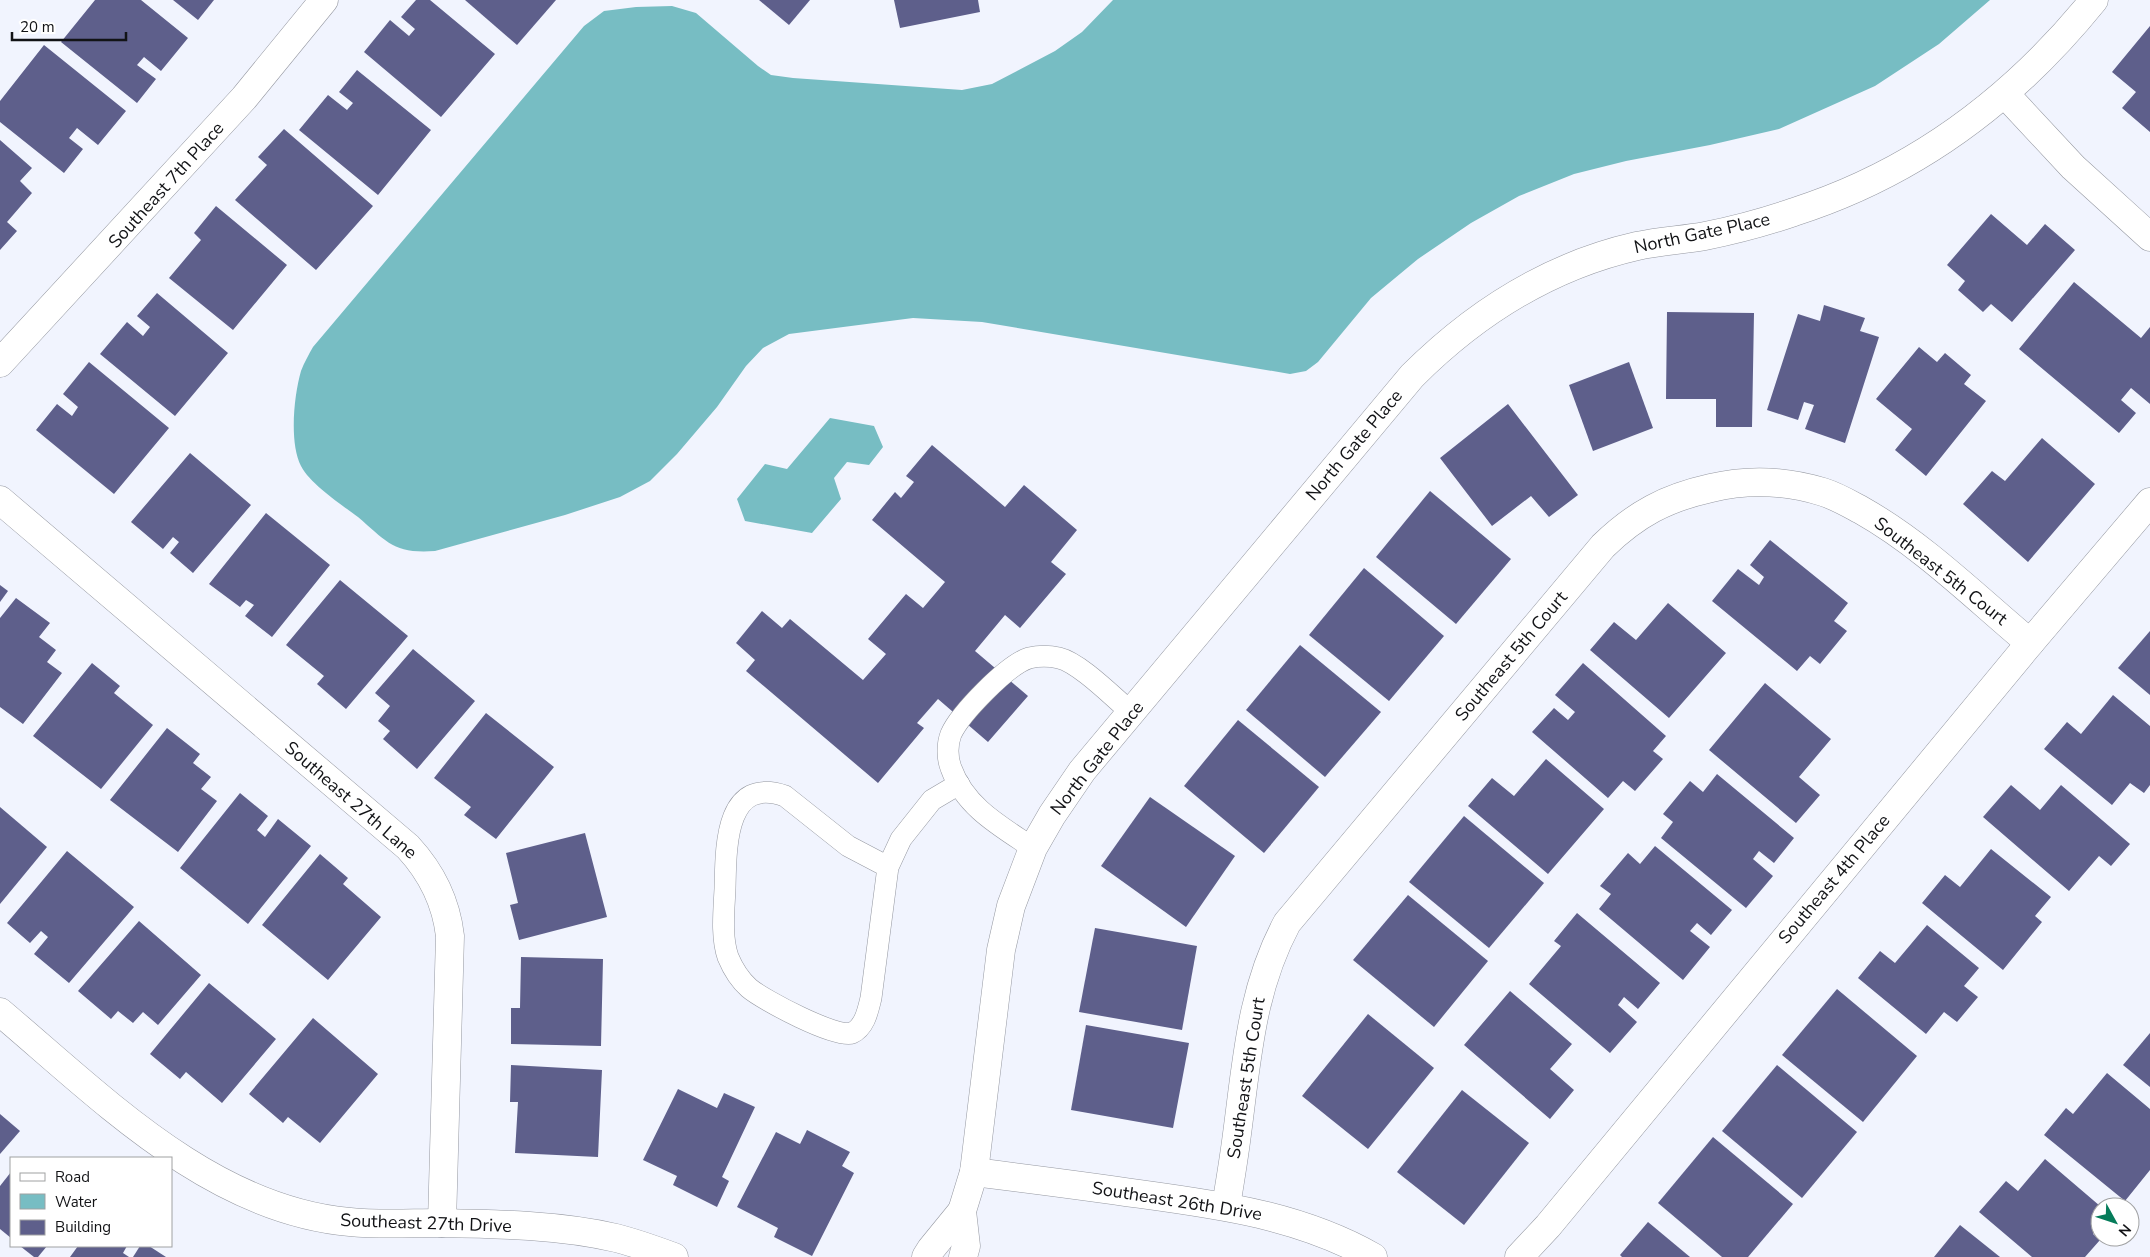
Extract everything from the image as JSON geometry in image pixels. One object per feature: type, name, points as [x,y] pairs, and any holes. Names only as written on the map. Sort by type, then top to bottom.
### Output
[{"type":"street","name":"Southeast 7th Place","points":[[0,363],[244,98],[324,0]]},
{"type":"street","name":"North Gate Place","points":[[926,1257],[962,1211],[974,1172],[1001,950],[1011,906],[1033,848],[1077,778],[1412,376],[1455,336],[1492,307],[1546,277],[1581,263],[1639,246],[1706,236],[1758,223],[1826,201],[1888,173],[1923,153],[2005,94],[2054,48],[2094,0]]},
{"type":"street","points":[[2005,94],[2073,167],[2150,237]]},
{"type":"street","name":"Southeast 5th Court","points":[[1226,1206],[1250,1029],[1270,955],[1287,923],[1603,546],[1623,527],[1640,515],[1681,495],[1727,485],[1766,482],[1788,484],[1824,492],[1839,498],[1895,531],[2030,643]]},
{"type":"street","name":"Southeast 27th Lane","points":[[0,500],[408,847],[422,862],[434,881],[448,918],[450,936],[442,1223]]},
{"type":"street","name":"Southeast 4th Place","points":[[1519,1257],[1548,1226],[2030,643],[2150,502]]},
{"type":"street","name":"Southeast 27th Drive","points":[[0,1012],[174,1155],[236,1188],[293,1211],[349,1222],[442,1223],[587,1232],[617,1238],[674,1257]]},
{"type":"street","name":"Southeast 26th Drive","points":[[974,1172],[1226,1206],[1290,1221],[1321,1232],[1373,1257]]},
{"type":"street","name":"North Gate Place","points":[[962,1211],[966,1246],[963,1257]]},
{"type":"lane","points":[[1033,848],[991,821],[964,794],[950,767],[948,749],[951,734],[957,725],[996,679],[1011,667],[1029,658],[1045,656],[1060,658],[1075,666],[1131,712]]},
{"type":"lane","points":[[888,868],[848,846],[785,796],[774,792],[764,792],[748,796],[740,805],[730,823],[725,873],[726,943],[728,956],[742,981],[760,996],[824,1028],[840,1034],[850,1034],[858,1029],[866,1016],[871,998],[885,904],[888,868],[901,838],[932,800],[958,784]]},
{"type":"water","points":[[1113,0],[1990,0],[1939,44],[1875,86],[1779,129],[1710,145],[1626,161],[1574,174],[1519,196],[1471,223],[1418,259],[1371,298],[1318,362],[1306,371],[1290,374],[982,322],[913,318],[789,334],[763,348],[746,366],[717,407],[677,454],[650,481],[620,497],[565,515],[435,551],[400,548],[384,540],[319,487],[301,466],[297,456],[294,432],[296,393],[301,371],[313,347],[584,26],[604,11],[636,7],[672,6],[696,13],[771,75],[962,90],[992,84],[1055,51],[1082,32]]},
{"type":"water","points":[[830,418],[874,426],[883,447],[869,465],[847,462],[834,478],[841,499],[812,533],[745,521],[737,499],[765,464],[787,469]]},
{"type":"building","points":[[95,0],[141,0],[188,38],[161,71],[144,57],[137,65],[156,79],[137,103],[61,42]]},
{"type":"building","points":[[173,0],[214,0],[198,20]]},
{"type":"building","points":[[416,0],[430,0],[495,54],[441,117],[364,52],[390,20],[409,36],[415,29],[401,17]]},
{"type":"building","points":[[465,0],[556,0],[517,45]]},
{"type":"building","points":[[759,0],[810,0],[789,25]]},
{"type":"building","points":[[894,0],[978,0],[980,12],[900,28]]},
{"type":"building","points":[[2150,26],[2150,132],[2122,108],[2136,92],[2112,72]]},
{"type":"building","points":[[44,45],[126,111],[98,145],[77,128],[69,138],[83,149],[64,173],[0,122],[0,101]]},
{"type":"building","points":[[357,70],[431,130],[378,195],[299,130],[328,95],[347,110],[353,103],[339,92]]},
{"type":"building","points":[[284,129],[373,206],[316,270],[235,200],[267,165],[258,157]]},
{"type":"building","points":[[0,140],[32,168],[20,181],[32,193],[7,222],[17,231],[0,250]]},
{"type":"building","points":[[216,206],[287,265],[233,330],[169,278],[201,240],[194,233]]},
{"type":"building","points":[[1991,214],[2027,245],[2045,224],[2075,250],[2012,322],[1991,304],[1983,312],[1958,290],[1965,281],[1947,265]]},
{"type":"building","points":[[2074,282],[2141,338],[2150,327],[2150,404],[2131,388],[2121,400],[2136,413],[2119,433],[2019,349]]},
{"type":"building","points":[[157,293],[228,353],[175,416],[100,354],[127,322],[143,336],[150,327],[137,316]]},
{"type":"building","points":[[1824,305],[1865,318],[1860,331],[1879,337],[1845,443],[1805,429],[1814,405],[1804,402],[1798,420],[1767,410],[1798,314],[1820,321]]},
{"type":"building","points":[[1667,312],[1754,313],[1752,427],[1716,427],[1716,399],[1666,399]]},
{"type":"building","points":[[1919,347],[1937,362],[1945,353],[1971,375],[1964,384],[1986,401],[1926,476],[1895,450],[1912,429],[1876,399]]},
{"type":"building","points":[[89,362],[169,428],[114,494],[36,430],[57,404],[72,416],[78,407],[63,394]]},
{"type":"building","points":[[1629,362],[1653,428],[1593,451],[1569,385]]},
{"type":"building","points":[[1508,404],[1578,495],[1549,517],[1531,496],[1492,526],[1440,458]]},
{"type":"building","points":[[2042,438],[2095,484],[2028,562],[1963,504],[1992,471],[2005,481]]},
{"type":"building","points":[[932,445],[1005,507],[1024,485],[1077,530],[1051,562],[1066,574],[1020,628],[1005,615],[975,651],[1028,696],[988,742],[938,699],[917,723],[924,728],[878,783],[746,671],[755,660],[736,643],[762,611],[782,628],[790,619],[863,680],[886,654],[868,639],[906,594],[923,608],[945,582],[872,520],[895,492],[901,498],[914,482],[906,476]]},
{"type":"building","points":[[190,453],[251,505],[193,573],[170,553],[179,542],[173,537],[163,549],[131,522]]},
{"type":"building","points":[[1430,491],[1511,559],[1456,624],[1376,557]]},
{"type":"building","points":[[266,513],[330,565],[272,637],[245,616],[254,605],[246,600],[240,607],[209,584]]},
{"type":"building","points":[[1770,540],[1848,603],[1834,621],[1847,631],[1820,664],[1810,656],[1797,671],[1712,601],[1738,569],[1759,585],[1764,577],[1750,565]]},
{"type":"building","points":[[1364,568],[1444,636],[1389,701],[1309,635]]},
{"type":"building","points":[[340,580],[408,636],[346,709],[317,684],[324,676],[286,645]]},
{"type":"building","points":[[0,585],[8,591],[0,602]]},
{"type":"building","points":[[16,598],[50,623],[39,637],[56,650],[47,662],[62,673],[23,724],[0,707],[0,618]]},
{"type":"building","points":[[1668,603],[1726,653],[1669,718],[1590,650],[1614,622],[1636,640]]},
{"type":"building","points":[[2150,631],[2150,695],[2118,668]]},
{"type":"building","points":[[1300,645],[1381,712],[1325,777],[1246,710]]},
{"type":"building","points":[[413,649],[475,701],[417,769],[383,739],[390,731],[378,721],[390,706],[375,693]]},
{"type":"building","points":[[92,663],[120,686],[114,693],[153,725],[101,789],[33,736]]},
{"type":"building","points":[[1583,663],[1666,736],[1653,751],[1663,759],[1635,791],[1623,781],[1608,798],[1532,732],[1554,708],[1568,720],[1575,712],[1555,695]]},
{"type":"building","points":[[1765,683],[1831,739],[1799,777],[1820,795],[1796,823],[1709,750]]},
{"type":"building","points":[[2113,695],[2150,726],[2150,785],[2144,793],[2130,783],[2112,805],[2044,749],[2067,722],[2081,734]]},
{"type":"building","points":[[486,713],[554,767],[496,839],[464,815],[471,807],[434,778]]},
{"type":"building","points":[[1238,720],[1319,787],[1264,853],[1184,786]]},
{"type":"building","points":[[167,728],[200,754],[193,763],[211,777],[201,789],[217,801],[178,852],[110,800]]},
{"type":"building","points":[[1546,759],[1604,809],[1548,874],[1468,806],[1492,778],[1514,796]]},
{"type":"building","points":[[1717,774],[1794,838],[1774,863],[1759,851],[1753,859],[1773,876],[1746,908],[1661,838],[1673,822],[1663,814],[1690,781],[1703,792]]},
{"type":"building","points":[[2011,785],[2040,810],[2061,785],[2130,844],[2111,866],[2099,856],[2069,891],[1983,817]]},
{"type":"building","points":[[240,793],[268,816],[257,830],[265,837],[278,819],[311,846],[248,924],[180,868]]},
{"type":"building","points":[[1150,797],[1235,856],[1186,927],[1101,866]]},
{"type":"building","points":[[0,807],[47,847],[0,904]]},
{"type":"building","points":[[1464,816],[1544,883],[1489,948],[1409,882]]},
{"type":"building","points":[[585,833],[607,917],[519,940],[510,905],[518,903],[506,853]]},
{"type":"building","points":[[1655,846],[1732,910],[1711,935],[1697,923],[1690,931],[1710,947],[1683,980],[1599,909],[1611,894],[1600,886],[1628,853],[1640,864]]},
{"type":"building","points":[[1991,849],[2051,897],[2035,916],[2042,922],[2003,970],[1922,903],[1945,875],[1960,887]]},
{"type":"building","points":[[67,851],[134,907],[69,983],[34,954],[48,937],[41,931],[30,943],[7,923]]},
{"type":"building","points":[[320,854],[348,878],[343,884],[381,917],[328,980],[262,925]]},
{"type":"building","points":[[1408,895],[1488,961],[1434,1027],[1353,960]]},
{"type":"building","points":[[1577,913],[1660,983],[1638,1009],[1624,997],[1618,1005],[1637,1022],[1610,1053],[1529,984],[1561,946],[1554,941]]},
{"type":"building","points":[[139,921],[201,975],[158,1025],[143,1012],[133,1023],[118,1011],[111,1019],[78,991]]},
{"type":"building","points":[[1927,925],[1979,968],[1964,986],[1978,997],[1957,1022],[1944,1012],[1926,1034],[1858,978],[1880,951],[1895,963]]},
{"type":"building","points":[[1095,928],[1197,946],[1182,1030],[1079,1012]]},
{"type":"building","points":[[521,957],[603,959],[601,1046],[511,1044],[511,1008],[520,1008]]},
{"type":"building","points":[[209,983],[276,1039],[222,1103],[186,1072],[180,1079],[150,1054]]},
{"type":"building","points":[[1837,989],[1917,1056],[1863,1122],[1782,1055]]},
{"type":"building","points":[[1510,991],[1572,1044],[1550,1069],[1574,1090],[1550,1119],[1464,1045]]},
{"type":"building","points":[[1368,1014],[1434,1068],[1368,1149],[1302,1096]]},
{"type":"building","points":[[313,1018],[378,1074],[320,1143],[288,1117],[283,1123],[249,1094]]},
{"type":"building","points":[[1086,1025],[1189,1043],[1173,1128],[1071,1110]]},
{"type":"building","points":[[2150,1033],[2150,1087],[2123,1065]]},
{"type":"building","points":[[511,1065],[602,1070],[598,1157],[515,1153],[518,1102],[510,1102]]},
{"type":"building","points":[[1777,1065],[1857,1132],[1802,1198],[1722,1131]]},
{"type":"building","points":[[2107,1073],[2150,1109],[2150,1170],[2128,1197],[2120,1197],[2044,1135],[2066,1108],[2073,1114]]},
{"type":"building","points":[[678,1089],[717,1108],[724,1093],[755,1107],[722,1177],[729,1181],[717,1207],[673,1185],[677,1176],[643,1160]]},
{"type":"building","points":[[1462,1090],[1529,1143],[1464,1225],[1397,1172]]},
{"type":"building","points":[[0,1114],[20,1131],[0,1154]]},
{"type":"building","points":[[807,1130],[850,1152],[842,1166],[854,1173],[812,1256],[774,1237],[778,1228],[737,1207],[776,1132],[800,1144]]},
{"type":"building","points":[[1713,1137],[1793,1204],[1748,1257],[1722,1257],[1658,1203]]},
{"type":"building","points":[[2045,1159],[2090,1197],[2090,1247],[2094,1247],[2085,1257],[2032,1257],[1979,1212],[2006,1181],[2018,1191]]},
{"type":"building","points":[[10,1173],[10,1237],[0,1229],[0,1186]]},
{"type":"building","points":[[1648,1222],[1690,1257],[1622,1257],[1620,1255]]},
{"type":"building","points":[[1960,1225],[2000,1257],[1934,1257]]},
{"type":"building","points":[[21,1247],[46,1247],[38,1257],[34,1257]]},
{"type":"building","points":[[77,1247],[126,1247],[123,1253],[129,1257],[70,1257]]},
{"type":"building","points":[[139,1247],[151,1247],[166,1257],[133,1257]]}]
